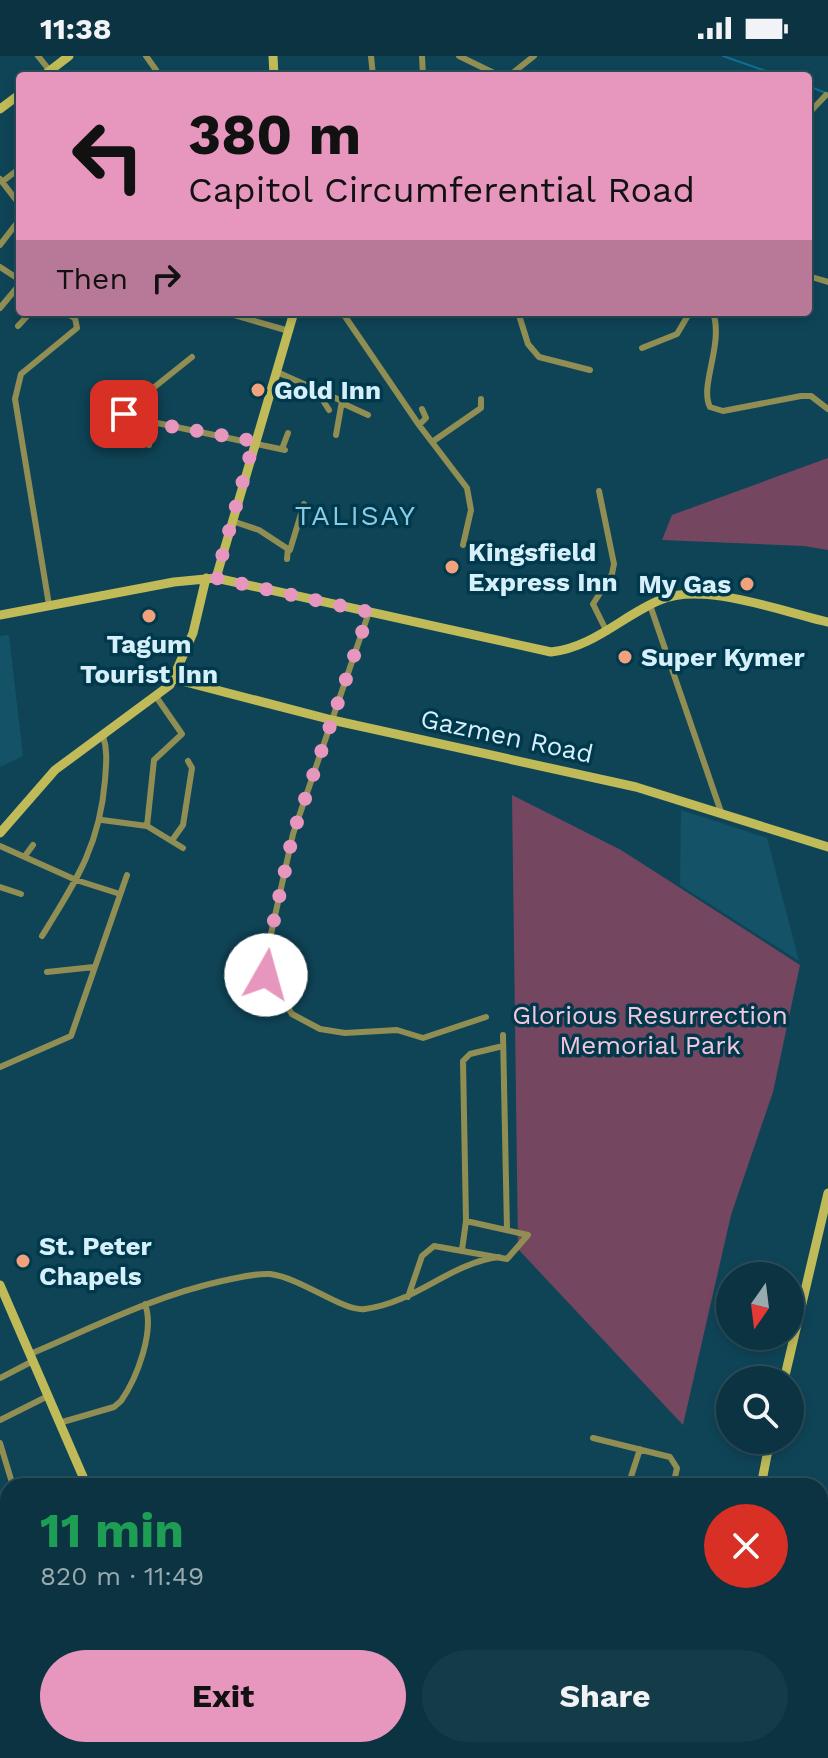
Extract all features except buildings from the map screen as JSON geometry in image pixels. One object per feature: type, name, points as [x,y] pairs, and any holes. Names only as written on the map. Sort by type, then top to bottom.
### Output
[{"type":"street","points":[[49,72],[69,56]]},
{"type":"street","points":[[146,56],[156,70]]},
{"type":"street","points":[[459,56],[492,72]]},
{"type":"street","points":[[514,72],[534,56]]},
{"type":"street","points":[[812,110],[826,95]]},
{"type":"street","points":[[1,180],[16,200]]},
{"type":"street","points":[[0,245],[16,224]]},
{"type":"street","points":[[0,308],[16,287]]},
{"type":"street","points":[[18,326],[27,316]]},
{"type":"street","points":[[49,605],[15,399],[21,374],[77,328],[75,318],[71,316]]},
{"type":"street","points":[[238,316],[289,331]]},
{"type":"street","points":[[0,833],[55,770],[157,698],[174,679],[232,521],[293,316]]},
{"type":"street","points":[[345,316],[470,495],[471,510],[463,545]]},
{"type":"street","points":[[520,316],[533,352],[539,357],[590,370]]},
{"type":"street","points":[[642,348],[677,334],[688,316]]},
{"type":"street","points":[[714,316],[718,337],[708,389],[710,407],[723,411],[805,396],[828,409]]},
{"type":"street","points":[[192,357],[124,414],[284,449],[288,433]]},
{"type":"street","points":[[277,372],[325,392],[368,415]]},
{"type":"street","points":[[325,392],[324,402],[329,410]]},
{"type":"street","points":[[432,442],[481,408],[481,399]]},
{"type":"street","points":[[336,435],[344,404]]},
{"type":"street","points":[[419,425],[426,418],[422,409]]},
{"type":"street","points":[[143,420],[149,445]]},
{"type":"street","points":[[599,491],[614,564],[612,574],[593,604],[607,632]]},
{"type":"street","points":[[287,559],[304,504]]},
{"type":"street","points":[[232,521],[259,530],[290,550]]},
{"type":"street","points":[[0,615],[211,578],[551,652],[583,645],[671,596],[707,595],[828,622]]},
{"type":"street","points":[[650,605],[721,812]]},
{"type":"street","points":[[369,612],[293,834],[267,952],[266,975],[300,1021],[334,1032],[397,1030],[423,1038],[486,1017]]},
{"type":"street","name":"Gazmen Road","points":[[174,679],[332,720],[620,783],[828,847]]},
{"type":"street","points":[[147,826],[154,760],[182,734],[157,698]]},
{"type":"street","points":[[42,936],[76,880],[102,820],[107,751],[103,736]]},
{"type":"street","points":[[173,839],[183,825],[192,768],[188,761]]},
{"type":"street","points":[[102,820],[147,826],[173,839],[183,848]]},
{"type":"street","points":[[25,856],[33,845]]},
{"type":"street","points":[[0,846],[76,880],[120,894]]},
{"type":"street","points":[[0,1067],[71,1036],[127,875]]},
{"type":"street","points":[[0,887],[21,894]]},
{"type":"street","points":[[47,972],[94,967]]},
{"type":"street","points":[[503,1035],[507,1230]]},
{"type":"street","points":[[462,1250],[466,1221],[463,1061],[470,1054],[503,1046]]},
{"type":"street","points":[[787,1366],[828,1193]]},
{"type":"street","points":[[408,1297],[422,1256],[428,1250],[441,1246],[507,1259],[528,1235],[466,1221]]},
{"type":"street","points":[[0,1378],[31,1357],[174,1292],[253,1274],[296,1280],[350,1308],[361,1310],[408,1297],[477,1260],[499,1257]]},
{"type":"street","points":[[0,1285],[5,1309],[31,1357],[83,1478]]},
{"type":"street","points":[[59,1423],[114,1407],[121,1401],[144,1345],[149,1323],[145,1304]]},
{"type":"street","points":[[0,1420],[48,1396]]},
{"type":"street","points":[[593,1438],[670,1457],[675,1462],[674,1478]]},
{"type":"street","points":[[0,1443],[11,1478]]},
{"type":"street","points":[[631,1478],[640,1449]]},
{"type":"street","points":[[763,1478],[767,1454]]},
{"type":"shaded area","points":[[9,635],[23,756],[0,767],[0,636]]},
{"type":"shaded area","points":[[681,810],[767,838],[799,961],[680,885]]},
{"type":"green space","points":[[828,458],[828,550],[804,546],[662,540],[672,515]]},
{"type":"green space","name":"Glorious Resurrection Memorial Park","points":[[512,795],[621,850],[800,965],[773,1092],[731,1215],[720,1262],[716,1262],[716,1281],[683,1425],[518,1249]]},
{"type":"waterway","points":[[723,56],[769,72]]},
{"type":"waterway","points":[[812,88],[826,93]]},
{"type":"place","name":"Gold Inn","points":[[258,390]]},
{"type":"place","name":"Kingsfield Express Inn","points":[[452,567]]},
{"type":"place","name":"My Gas","points":[[747,584]]},
{"type":"place","name":"Tagum Tourist Inn","points":[[149,616]]},
{"type":"place","name":"Super Kymer","points":[[625,657]]},
{"type":"place","name":"St. Peter Chapels","points":[[23,1261]]},
{"type":"district","name":"TALISAY","points":[[356,515]]},
{"type":"route","points":[[124,414],[130,419],[254,441],[216,578],[369,612],[293,834],[285,882],[267,952],[266,975]]}]
